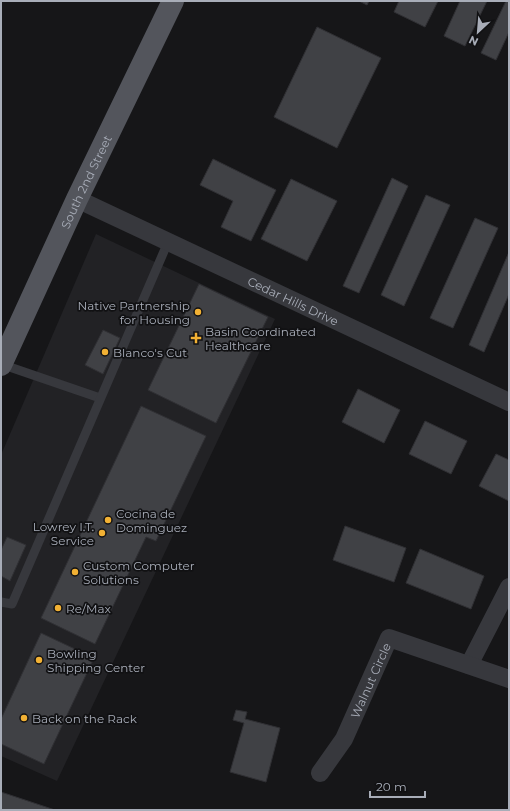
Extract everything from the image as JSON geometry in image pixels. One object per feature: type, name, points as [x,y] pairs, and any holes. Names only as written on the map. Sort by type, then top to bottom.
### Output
[{"type":"main road","name":"South 2nd Street","points":[[1,364],[77,199],[173,1]]},
{"type":"street","name":"Cedar Hills Drive","points":[[77,199],[509,402]]},
{"type":"street","points":[[509,588],[469,665],[509,679]]},
{"type":"street","name":"Walnut Circle","points":[[320,773],[344,739],[389,638],[469,665]]},
{"type":"lane","points":[[1,602],[12,604],[168,242]]},
{"type":"lane","points":[[1,364],[100,398]]},
{"type":"shaded area","points":[[96,234],[275,319],[57,781],[1,756],[1,455]]},
{"type":"building","points":[[359,1],[369,1],[367,5]]},
{"type":"building","points":[[399,1],[438,1],[425,27],[394,12]]},
{"type":"building","points":[[460,1],[487,1],[465,46],[444,36]]},
{"type":"building","points":[[506,1],[509,1],[509,32],[496,60],[481,53]]},
{"type":"building","points":[[317,27],[381,58],[337,148],[274,117]]},
{"type":"building","points":[[213,159],[276,190],[251,241],[221,227],[233,201],[200,185]]},
{"type":"building","points":[[392,178],[408,186],[359,293],[343,286]]},
{"type":"building","points":[[291,179],[337,201],[307,261],[261,239]]},
{"type":"building","points":[[426,195],[450,205],[404,306],[381,295]]},
{"type":"building","points":[[475,218],[498,228],[453,328],[430,318]]},
{"type":"building","points":[[509,252],[509,294],[484,352],[469,345]]},
{"type":"building","points":[[199,284],[268,317],[216,423],[148,390]]},
{"type":"building","points":[[103,330],[120,338],[103,374],[85,365]]},
{"type":"building","points":[[358,389],[400,410],[384,443],[342,422]]},
{"type":"building","points":[[141,406],[206,436],[156,541],[146,537],[95,644],[41,618]]},
{"type":"building","points":[[425,421],[467,441],[451,474],[409,454]]},
{"type":"building","points":[[496,454],[509,460],[509,501],[479,486]]},
{"type":"building","points":[[345,526],[406,548],[394,582],[333,560]]},
{"type":"building","points":[[7,537],[26,545],[10,581],[1,576],[1,550]]},
{"type":"building","points":[[420,549],[484,576],[471,609],[406,583]]},
{"type":"building","points":[[41,633],[94,658],[44,764],[1,744],[1,719]]},
{"type":"building","points":[[236,710],[247,712],[245,719],[280,728],[266,782],[230,772],[244,723],[233,720]]},
{"type":"building","points":[[1,792],[55,810],[1,810]]},
{"type":"place","name":"Native Partnership for Housing","points":[[198,312]]},
{"type":"place","name":"Basin Coordinated Healthcare","points":[[196,338]]},
{"type":"place","name":"Blanco's Cut","points":[[105,352]]},
{"type":"place","name":"Cocina de Dominguez","points":[[108,520]]},
{"type":"place","name":"Lowrey I.T. Service","points":[[102,533]]},
{"type":"place","name":"Custom Computer Solutions","points":[[75,572]]},
{"type":"place","name":"Re/Max","points":[[58,608]]},
{"type":"place","name":"Bowling Shipping Center","points":[[39,660]]},
{"type":"place","name":"Back on the Rack","points":[[24,718]]}]
